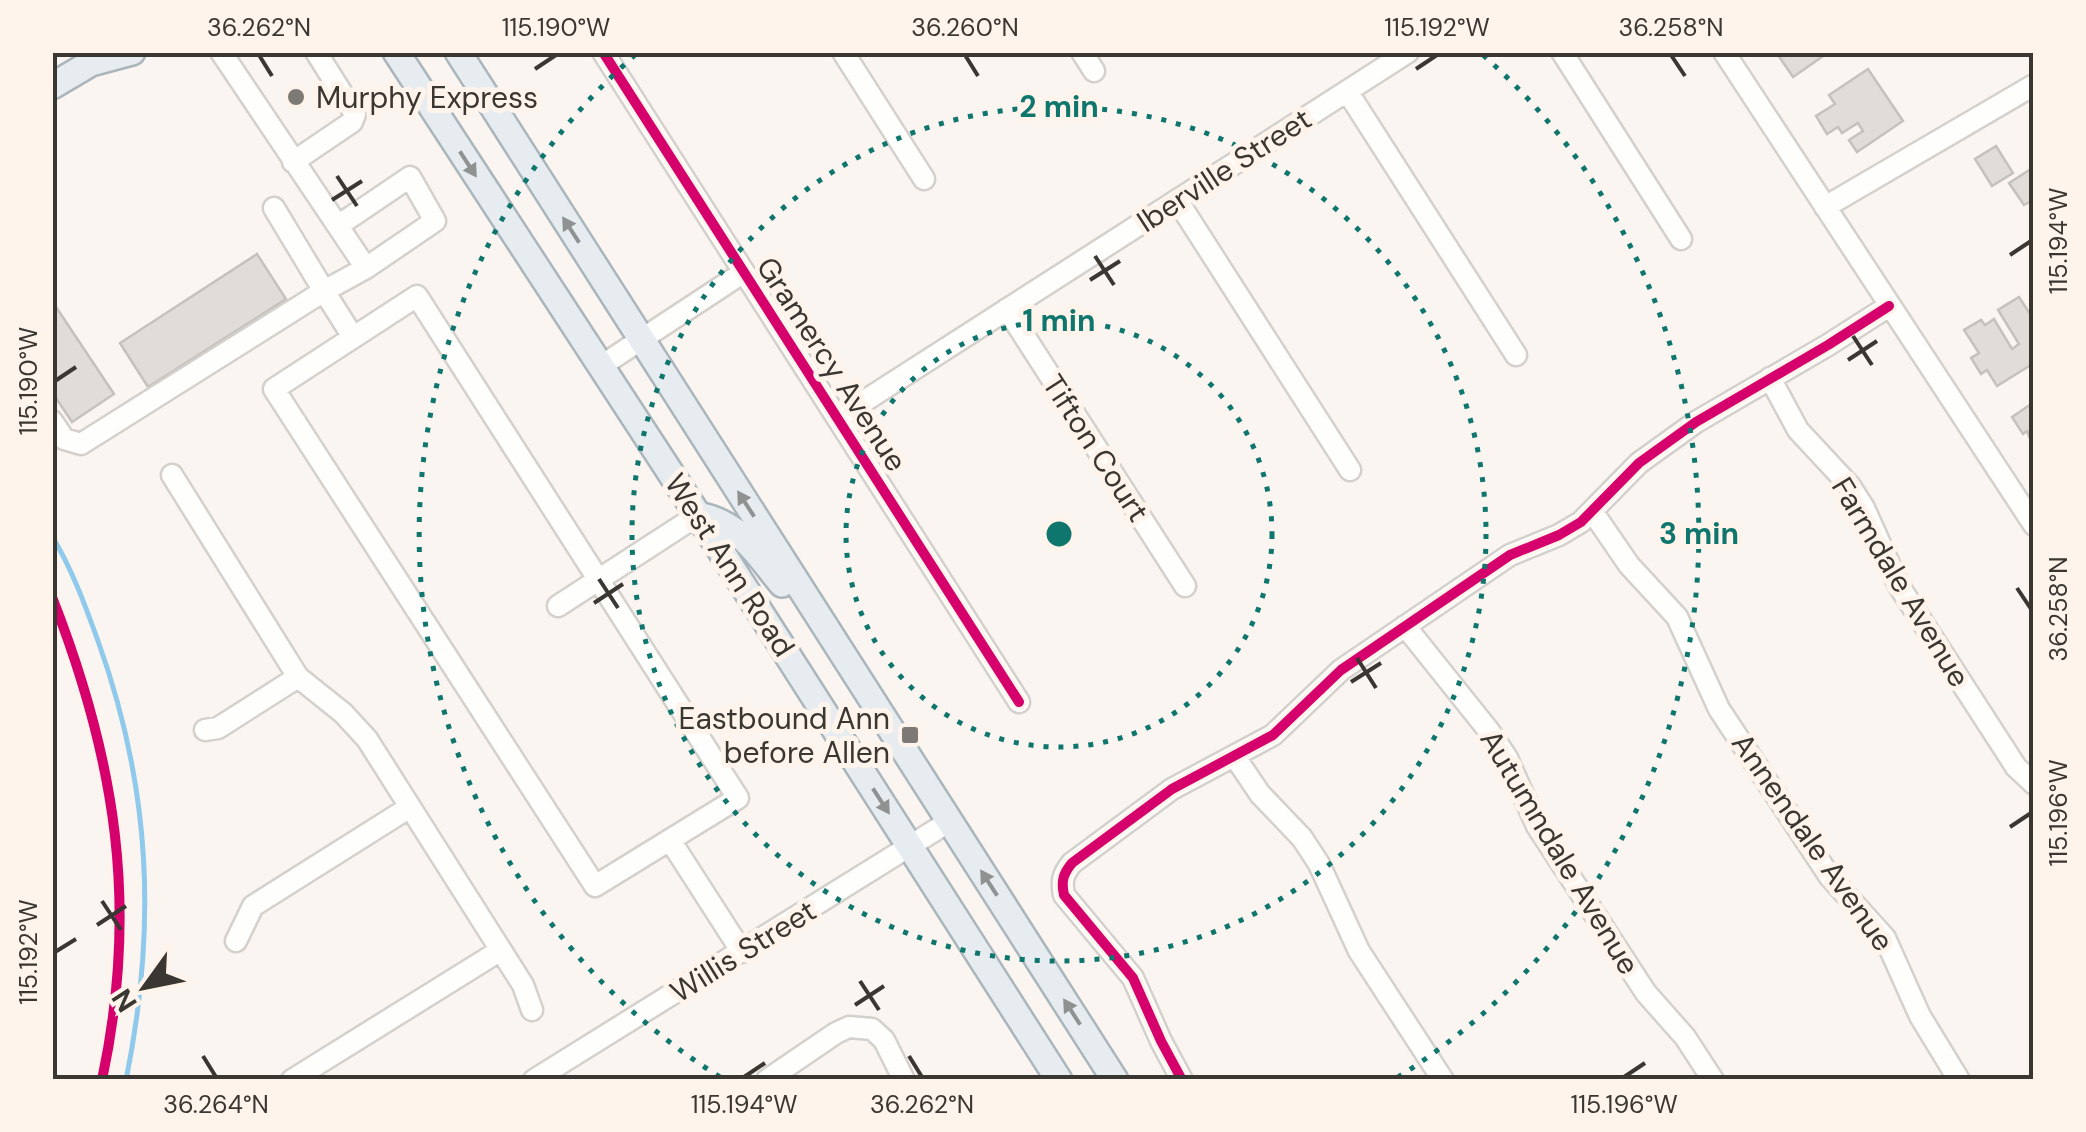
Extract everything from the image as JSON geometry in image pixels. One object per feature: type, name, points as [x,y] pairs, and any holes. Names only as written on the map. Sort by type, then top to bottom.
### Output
[{"type":"main road","points":[[52,86],[94,58],[132,52]]},
{"type":"main road","name":"West Ann Road","points":[[396,52],[1060,1080]]},
{"type":"main road","name":"West Ann Road","points":[[458,52],[1115,1080]]},
{"type":"main road","points":[[698,515],[718,519],[737,531],[844,656]]},
{"type":"street","points":[[294,162],[352,122],[355,114],[316,52]]},
{"type":"street","name":"Gramercy Avenue","points":[[603,52],[1020,702]]},
{"type":"street","points":[[843,52],[924,179]]},
{"type":"street","name":"Iberville Street","points":[[838,418],[1408,52]]},
{"type":"street","points":[[1562,52],[1682,239]]},
{"type":"street","points":[[1724,52],[2034,525]]},
{"type":"street","points":[[229,55],[294,162],[366,268]]},
{"type":"street","points":[[1825,207],[2034,86]]},
{"type":"street","points":[[1347,91],[1516,354]]},
{"type":"street","points":[[52,421],[64,439],[81,444],[435,222],[410,177],[339,225]]},
{"type":"street","points":[[1177,200],[1350,470]]},
{"type":"street","points":[[274,208],[353,338]]},
{"type":"street","points":[[601,366],[744,272]]},
{"type":"street","points":[[417,296],[738,798],[595,886],[274,389],[353,338],[417,296]]},
{"type":"street","points":[[1182,1080],[1134,978],[1073,908],[1062,883],[1064,873],[1086,851],[1172,788],[1273,735],[1341,670],[1405,626],[1510,555],[1559,536],[1592,511],[1660,447],[1889,306]]},
{"type":"street","name":"Tifton Court","points":[[1007,309],[1185,586]]},
{"type":"street","name":"Farmdale Avenue","points":[[1770,378],[1798,430],[1850,486],[1876,531],[1899,586],[2016,766],[2034,784]]},
{"type":"street","points":[[172,475],[298,676],[343,713],[367,740],[501,950],[523,986],[532,1010]]},
{"type":"street","name":"Annendale Avenue","points":[[1592,511],[1629,565],[1677,617],[1719,709],[1830,877],[1885,938],[1920,1016],[1959,1080]]},
{"type":"street","points":[[558,606],[698,515]]},
{"type":"street","name":"Autumndale Avenue","points":[[1405,626],[1490,731],[1544,836],[1646,993],[1685,1037],[1713,1080]]},
{"type":"street","points":[[205,730],[218,728],[298,676]]},
{"type":"street","points":[[1235,757],[1260,794],[1302,838],[1319,864],[1359,951],[1443,1080]]},
{"type":"street","points":[[236,941],[253,906],[410,807]]},
{"type":"street","name":"Willis Street","points":[[534,1080],[950,822]]},
{"type":"street","points":[[670,840],[742,952]]},
{"type":"street","points":[[292,1080],[501,950]]},
{"type":"street","points":[[768,1080],[836,1033],[860,1028],[872,1029],[884,1040],[904,1080]]},
{"type":"building","points":[[1776,52],[1829,52],[1793,77]]},
{"type":"building","points":[[1868,69],[1903,121],[1857,152],[1849,140],[1863,131],[1858,123],[1842,133],[1838,127],[1827,134],[1816,116],[1835,104],[1829,95]]},
{"type":"building","points":[[1996,146],[2013,173],[1992,186],[1975,159]]},
{"type":"building","points":[[2034,167],[2034,207],[2030,202],[2024,205],[2009,183]]},
{"type":"building","points":[[257,254],[286,299],[148,387],[120,343]]},
{"type":"building","points":[[2019,297],[2034,320],[2034,363],[1997,386],[1987,370],[1981,374],[1971,358],[1979,353],[1964,330],[1981,320],[1985,325],[1994,319],[2012,349],[2019,344],[1998,310]]},
{"type":"building","points":[[52,301],[114,394],[72,422],[52,392]]},
{"type":"building","points":[[2034,402],[2034,449],[2027,431],[2023,434],[2012,417]]},
{"type":"waterway","points":[[52,536],[83,601],[116,696],[138,804],[145,913],[136,1023],[126,1080]]},
{"type":"cycle path","points":[[603,52],[1019,702]]},
{"type":"cycle path","points":[[1182,1080],[1133,978],[1064,895],[1064,878],[1072,863],[1172,789],[1273,735],[1341,670],[1510,555],[1581,522],[1639,463],[1696,422],[1889,306]]},
{"type":"cycle path","points":[[52,597],[92,717],[115,835],[119,954],[102,1080]]},
{"type":"place","name":"Murphy Express","points":[[296,97]]},
{"type":"place","name":"Eastbound Ann before Allen","points":[[910,735]]}]
